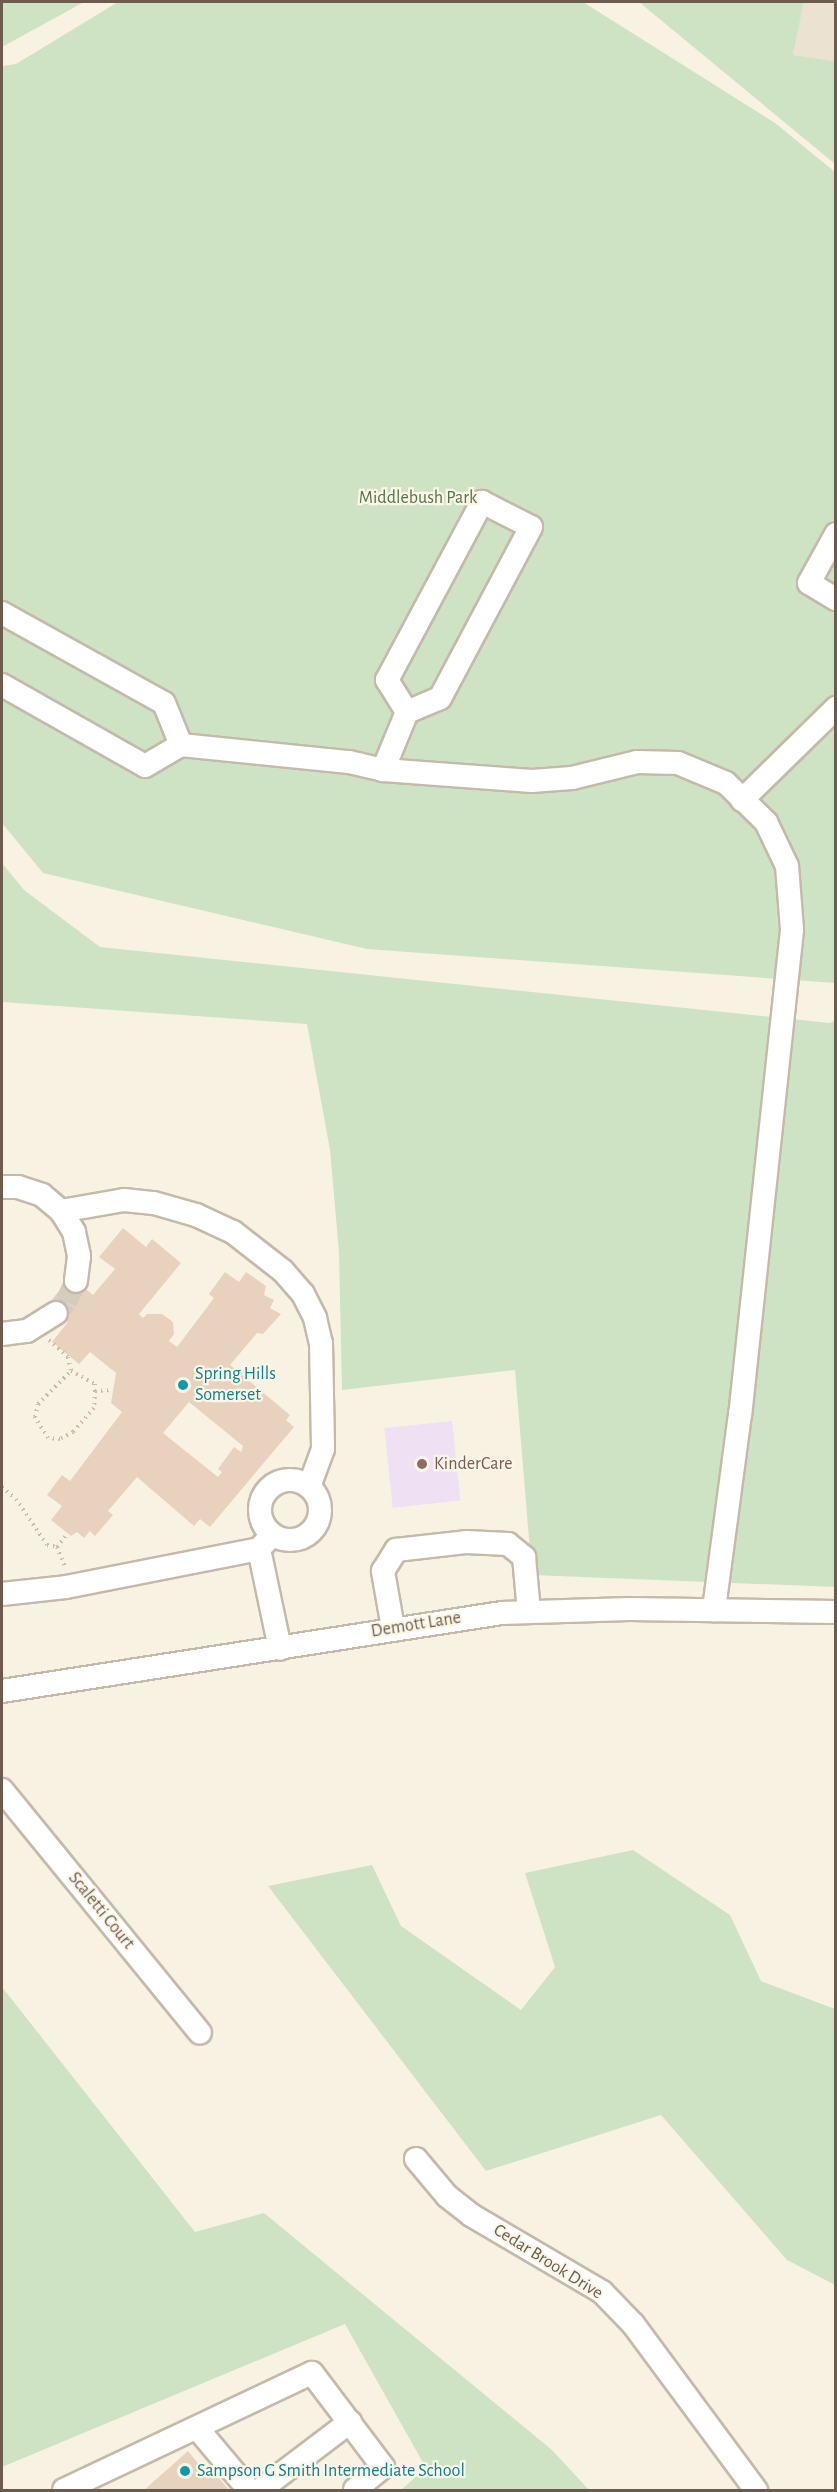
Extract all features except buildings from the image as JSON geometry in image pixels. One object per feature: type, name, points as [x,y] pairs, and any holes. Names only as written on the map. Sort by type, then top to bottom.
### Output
[{"type":"street","points":[[383,770],[407,712],[440,698],[531,527],[482,502],[387,680],[407,712]]},
{"type":"street","points":[[836,534],[809,583],[836,599]]},
{"type":"street","points":[[2,613],[164,703],[180,745]]},
{"type":"street","points":[[2,685],[145,766],[180,745],[349,762],[383,770],[532,782],[572,778],[637,762],[678,763],[726,783],[766,822],[786,866],[792,930],[740,1414],[714,1610]]},
{"type":"street","points":[[742,800],[836,708]]},
{"type":"street","points":[[2,1187],[18,1187],[42,1195],[61,1211],[74,1232],[79,1256],[76,1281]]},
{"type":"street","points":[[61,1211],[124,1200],[154,1203],[196,1215],[233,1232],[283,1271],[303,1294],[321,1342],[323,1449],[309,1487]]},
{"type":"street","points":[[2,1335],[27,1331],[56,1313]]},
{"type":"street","points":[[2,1594],[66,1587],[265,1542],[293,1540],[310,1533],[319,1515],[315,1495],[309,1487],[290,1480],[271,1487],[265,1494],[260,1512],[265,1542],[280,1649]]},
{"type":"street","points":[[393,1628],[383,1571],[396,1550],[466,1542],[508,1544],[524,1557],[529,1612]]},
{"type":"street","name":"Demott Lane","points":[[2,1691],[280,1649],[393,1628],[529,1612],[714,1610],[836,1612]]},
{"type":"street","name":"Scaletti Court","points":[[2,1790],[200,2033]]},
{"type":"street","name":"Cedar Brook Drive","points":[[416,2159],[447,2196],[471,2215],[602,2292],[633,2324],[756,2490]]},
{"type":"street","points":[[64,2490],[312,2373],[383,2467],[355,2490]]},
{"type":"street","points":[[260,2490],[350,2422]]},
{"type":"street","points":[[197,2428],[249,2490]]},
{"type":"path","points":[[46,1338],[68,1357],[70,1371]]},
{"type":"path","points":[[70,1371],[95,1384],[94,1408],[73,1432],[60,1439],[48,1438],[35,1417],[38,1404],[70,1371]]},
{"type":"path","points":[[95,1391],[112,1389]]},
{"type":"path","points":[[2,1487],[16,1499],[47,1545],[57,1547],[68,1533]]},
{"type":"shaded area","points":[[804,2],[835,2],[835,61],[793,55]]},
{"type":"shaded area","name":"KinderCare","points":[[452,1421],[460,1501],[393,1508],[384,1428]]},
{"type":"green space","points":[[2,2],[84,2],[2,47]]},
{"type":"green space","name":"Middlebush Park","points":[[118,2],[583,2],[775,123],[835,172],[835,983],[367,949],[43,873],[2,823],[2,66],[16,64]]},
{"type":"green space","points":[[639,2],[804,2],[793,55],[835,61],[835,164]]},
{"type":"green space","points":[[2,863],[24,890],[100,947],[830,1023],[835,1020],[835,1587],[532,1575],[515,1370],[342,1390],[339,1252],[330,1150],[307,1024],[2,1002]]},
{"type":"green space","points":[[633,1850],[730,1915],[761,1981],[835,2009],[835,2285],[787,2260],[661,2115],[486,2171],[268,1886],[372,1865],[401,1926],[521,2010],[555,1967],[525,1873]]},
{"type":"green space","points":[[2,1987],[195,2232],[264,2213],[552,2450],[589,2490],[401,2490],[426,2468],[345,2324],[2,2467]]},
{"type":"tunnel","points":[[56,1313],[66,1302],[76,1281]]},
{"type":"place","name":"Spring Hills Somerset","points":[[183,1385]]},
{"type":"place","name":"KinderCare","points":[[422,1464]]},
{"type":"place","name":"Sampson G Smith Intermediate School","points":[[185,2471]]}]
